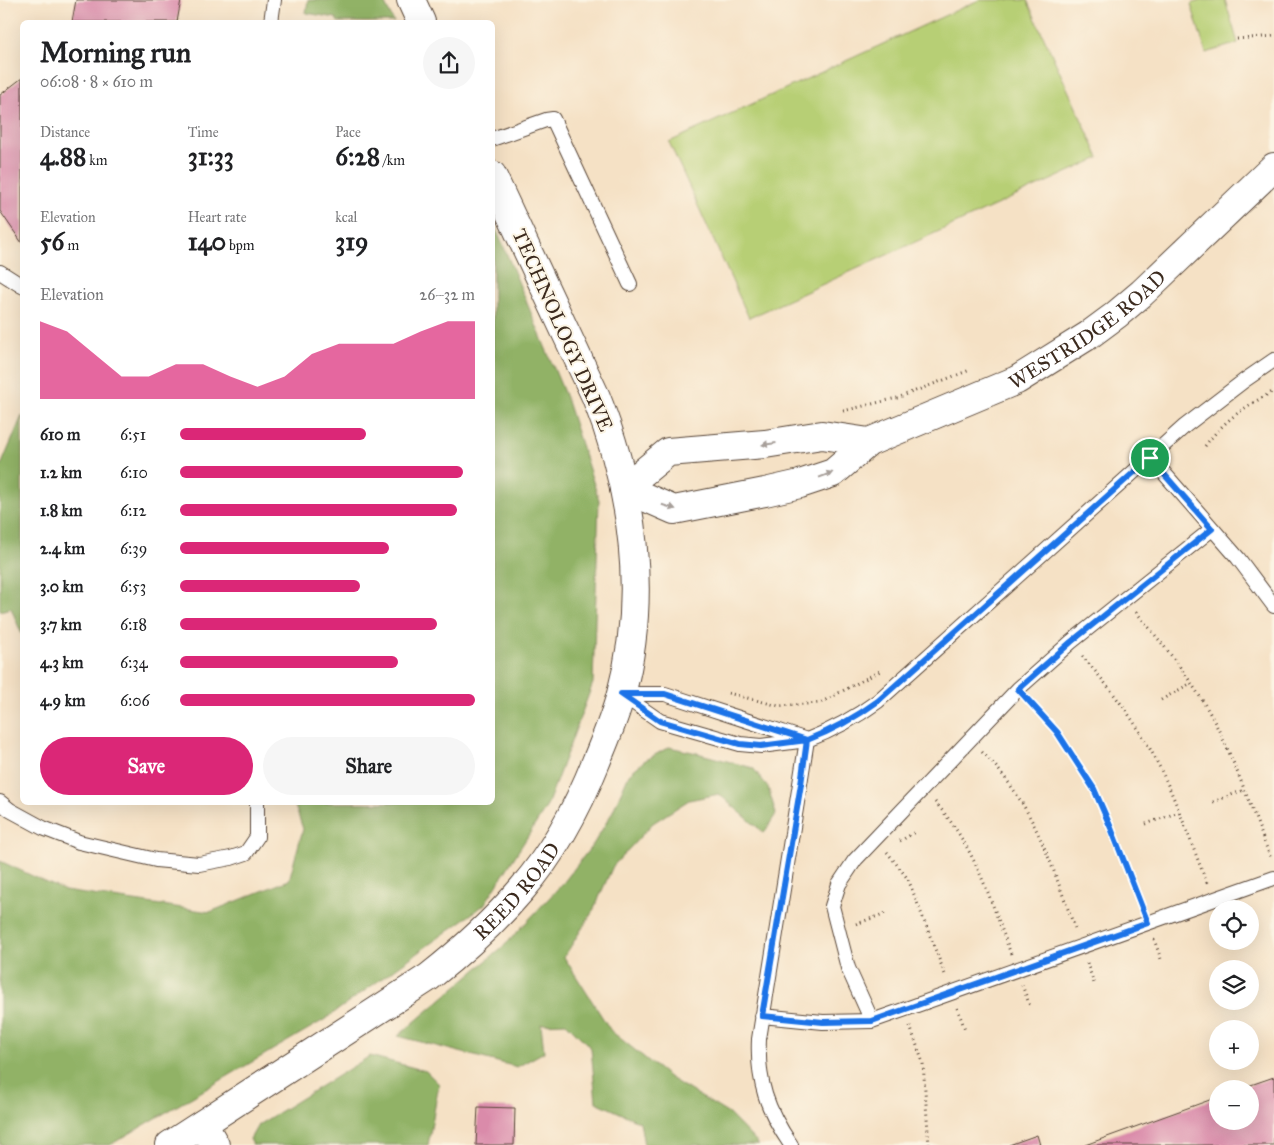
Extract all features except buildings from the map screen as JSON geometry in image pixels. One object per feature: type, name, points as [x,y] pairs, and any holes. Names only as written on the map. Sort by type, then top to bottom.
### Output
[{"type":"street","points":[[410,0],[420,20]]},
{"type":"street","name":"WESTRIDGE ROAD","points":[[624,488],[674,510],[800,484],[833,473],[869,442],[1017,380],[1089,335],[1142,293],[1274,167]]},
{"type":"street","name":"TECHNOLOGY DRIVE","points":[[495,181],[596,397],[608,427],[624,488]]},
{"type":"street","points":[[624,488],[668,452],[765,444],[801,440],[822,435],[869,442]]},
{"type":"street","name":"REED ROAD","points":[[170,1145],[209,1134],[429,977],[456,956],[502,912],[543,862],[574,810],[589,780],[621,694],[629,651],[634,597],[631,525],[624,488]]},
{"type":"lane","points":[[271,20],[274,0]]},
{"type":"lane","points":[[495,138],[553,119],[630,284]]},
{"type":"lane","points":[[0,272],[20,285]]},
{"type":"lane","points":[[621,694],[660,721],[740,744],[761,746],[807,740],[830,732],[853,719],[878,701],[1192,420],[1274,360]]},
{"type":"lane","points":[[1150,458],[1212,529],[1274,606]]},
{"type":"lane","points":[[872,1021],[860,999],[848,968],[832,906],[839,884],[855,860],[1018,689],[1071,642],[1212,529]]},
{"type":"lane","points":[[621,694],[665,694],[807,740]]},
{"type":"lane","points":[[791,1145],[769,1108],[762,1086],[758,1062],[762,1016],[807,740]]},
{"type":"lane","points":[[0,802],[10,810],[43,828],[79,842],[156,860],[199,864],[246,853],[257,837],[257,805]]},
{"type":"lane","points":[[1213,900],[1274,878]]},
{"type":"lane","points":[[762,1016],[823,1022],[872,1021],[1209,901]]},
{"type":"path","points":[[1236,38],[1274,36]]},
{"type":"path","points":[[836,413],[897,398],[977,367]]},
{"type":"path","points":[[1205,446],[1225,422],[1241,410],[1274,391]]},
{"type":"path","points":[[1125,598],[1160,640],[1191,683],[1220,734],[1274,866]]},
{"type":"path","points":[[1071,642],[1113,691],[1146,742],[1166,780],[1213,900]]},
{"type":"path","points":[[728,692],[779,706],[820,704],[882,670]]},
{"type":"path","points":[[1162,700],[1191,683]]},
{"type":"path","points":[[1018,689],[1057,732],[1094,789],[1148,923],[1160,959]]},
{"type":"path","points":[[969,739],[994,764],[1017,793],[1034,823],[1094,983]]},
{"type":"path","points":[[922,789],[936,802],[955,826],[976,864],[1030,1006]]},
{"type":"path","points":[[1213,802],[1244,790]]},
{"type":"path","points":[[1146,824],[1179,812]]},
{"type":"path","points":[[876,839],[908,879],[965,1029]]},
{"type":"path","points":[[850,927],[886,913]]},
{"type":"path","points":[[909,1024],[923,1063],[928,1145]]},
{"type":"green space","points":[[308,0],[383,0],[393,20],[337,20],[336,18],[306,13]]},
{"type":"green space","points":[[979,0],[1027,0],[1099,158],[749,318],[669,142]]},
{"type":"green space","points":[[1203,0],[1225,0],[1238,43],[1206,53],[1191,4]]},
{"type":"green space","points":[[495,227],[565,395],[599,500],[593,683],[547,806],[484,905],[324,1020],[110,1145],[0,1145],[0,861],[65,891],[210,912],[289,880],[303,829],[295,805],[495,805]]},
{"type":"green space","points":[[20,421],[20,630],[11,608],[0,611],[0,468]]},
{"type":"green space","points":[[669,747],[753,768],[768,787],[776,814],[764,833],[719,794],[689,800],[653,823],[613,866],[593,911],[564,957],[611,1031],[670,1078],[729,1114],[759,1145],[644,1145],[640,1122],[596,1102],[591,1048],[566,1023],[541,1024],[544,1052],[517,1067],[398,1036],[506,944],[564,882],[594,843],[612,813],[629,774],[644,761]]},
{"type":"green space","points":[[370,1056],[426,1071],[439,1084],[428,1145],[253,1145],[250,1139],[258,1125]]},
{"type":"route","points":[[1150,458],[878,701],[853,719],[830,732],[807,740],[665,694],[621,694],[660,721],[740,744],[761,746],[807,740],[762,1016],[823,1022],[872,1021],[1148,923],[1094,789],[1057,732],[1018,689],[1071,642],[1212,529],[1150,458]]}]
